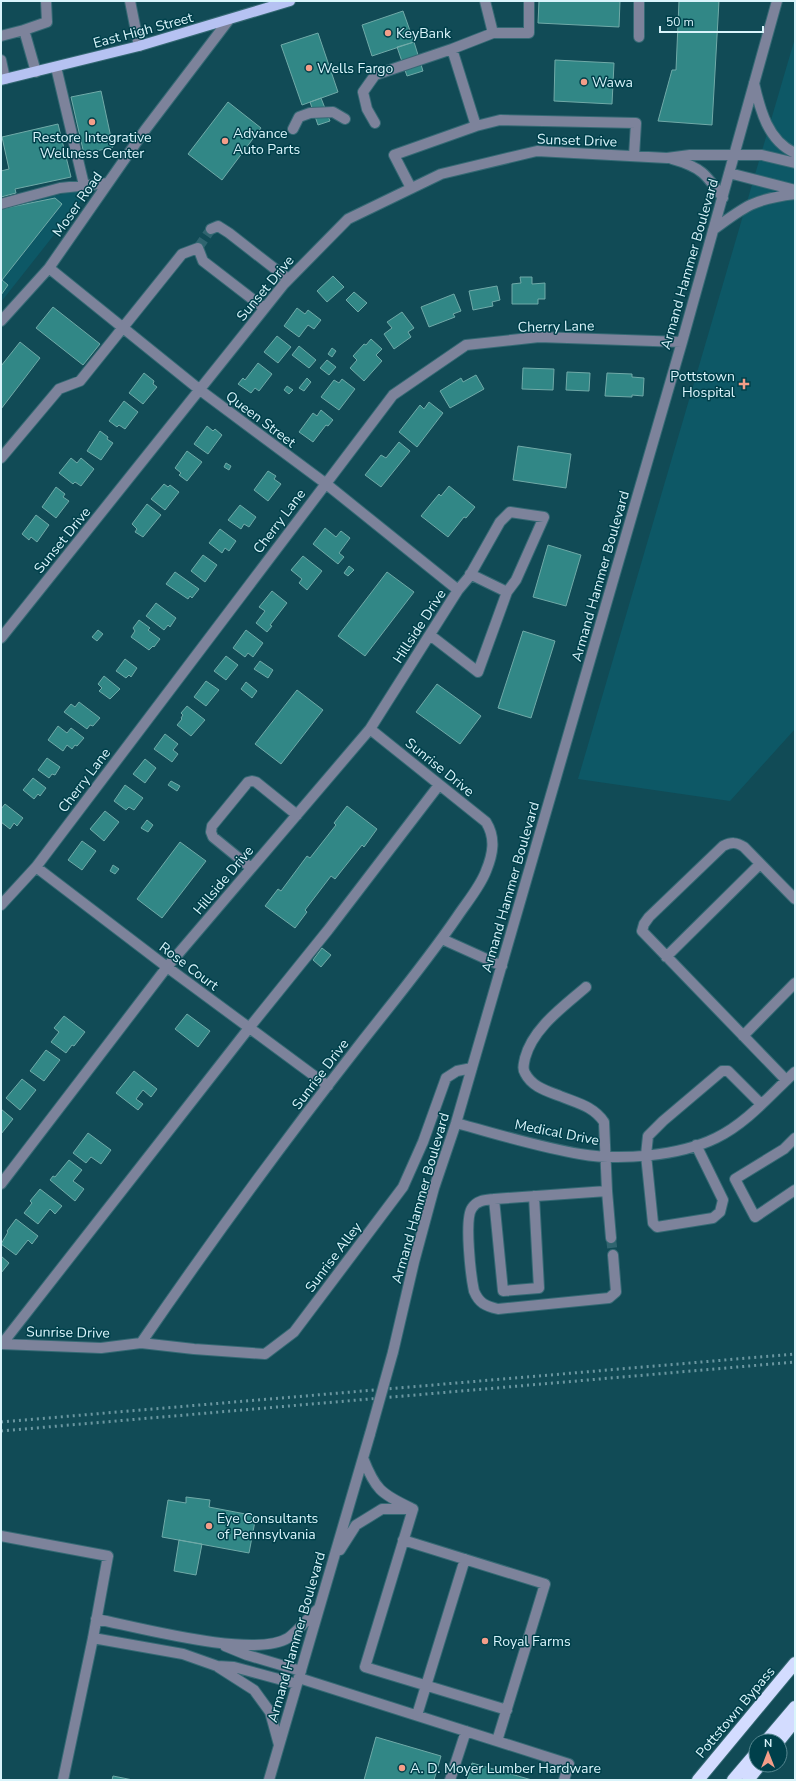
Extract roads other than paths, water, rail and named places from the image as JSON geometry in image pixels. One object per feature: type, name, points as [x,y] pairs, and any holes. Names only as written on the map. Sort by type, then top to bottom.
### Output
[{"type":"highway","name":"Pottstown Bypass","points":[[698,1780],[795,1663]]},
{"type":"highway","points":[[773,1733],[795,1707]]},
{"type":"highway","points":[[785,1733],[795,1721]]},
{"type":"highway","points":[[733,1780],[748,1762]]},
{"type":"main road","name":"East High Street","points":[[3,80],[139,46],[228,21],[290,1]]},
{"type":"street","points":[[1,36],[47,22],[46,1]]},
{"type":"street","points":[[130,1],[139,46]]},
{"type":"street","points":[[485,1],[493,33]]},
{"type":"street","points":[[375,123],[367,109],[364,92],[374,75],[452,49],[493,33],[530,33],[529,1]]},
{"type":"street","points":[[639,1],[639,37]]},
{"type":"street","name":"Armand Hammer Boulevard","points":[[269,1780],[393,1352],[414,1262],[434,1188],[456,1123],[502,966],[714,230],[777,1]]},
{"type":"street","name":"Moser Road","points":[[1,322],[49,268],[145,130],[228,21]]},
{"type":"street","points":[[24,30],[36,72]]},
{"type":"street","points":[[452,49],[476,126]]},
{"type":"street","points":[[1,60],[3,80]]},
{"type":"street","points":[[56,67],[84,185]]},
{"type":"street","points":[[754,81],[759,103],[771,131],[780,142],[795,153]]},
{"type":"street","points":[[293,129],[299,117],[310,112],[333,112],[346,119]]},
{"type":"street","points":[[411,188],[394,156],[476,126],[500,120],[636,123],[634,156]]},
{"type":"street","name":"Sunset Drive","points":[[1,638],[288,279],[348,220],[440,174],[537,151],[667,158],[690,155],[762,156],[795,163]]},
{"type":"street","name":"Sunset Drive","points":[[667,158],[697,168],[709,179],[723,198]]},
{"type":"street","points":[[729,173],[795,190]]},
{"type":"street","points":[[1,204],[60,188],[108,183]]},
{"type":"street","points":[[714,230],[743,208],[755,202],[765,198],[795,194]]},
{"type":"street","points":[[211,229],[218,226],[229,233],[288,279]]},
{"type":"street","points":[[1,458],[59,389],[80,381],[182,254],[198,248],[203,261],[264,308]]},
{"type":"street","name":"Queen Street","points":[[49,268],[200,390],[325,483],[458,590]]},
{"type":"street","name":"Cherry Lane","points":[[1,905],[36,867],[393,395],[466,345],[539,337],[682,342]]},
{"type":"street","name":"Hillside Drive","points":[[1,1184],[167,968],[370,729],[458,590],[470,574],[500,522],[510,512],[544,517],[516,580],[507,592]]},
{"type":"street","points":[[430,635],[478,672],[507,592],[470,574]]},
{"type":"street","name":"Sunrise Drive","points":[[2,1344],[100,1348],[141,1343],[204,1252],[328,1086],[442,939],[476,889],[486,872],[493,841],[492,831],[486,822],[370,729]]},
{"type":"street","points":[[251,868],[213,837],[211,832],[212,826],[248,782],[256,782],[297,815]]},
{"type":"street","points":[[2,1344],[249,1028],[328,930],[439,785]]},
{"type":"street","points":[[786,1080],[642,931],[644,924],[649,917],[723,846],[730,843],[736,842],[744,847],[795,899]]},
{"type":"street","points":[[666,957],[760,864]]},
{"type":"street","name":"Rose Court","points":[[36,867],[167,968],[328,1086]]},
{"type":"street","points":[[442,939],[502,966]]},
{"type":"street","points":[[743,1036],[795,983]]},
{"type":"street","points":[[586,987],[537,1032],[528,1048],[523,1065],[524,1072],[539,1088],[591,1108],[604,1122],[606,1191],[611,1238]]},
{"type":"street","name":"Sunrise Alley","points":[[141,1343],[194,1349],[265,1354],[294,1332],[403,1187],[423,1142],[446,1078],[457,1070],[472,1068]]},
{"type":"street","points":[[696,1145],[723,1200],[720,1212],[713,1218],[657,1227],[653,1223],[646,1156],[648,1136],[662,1122],[722,1071],[728,1071],[761,1104]]},
{"type":"street","name":"Medical Drive","points":[[456,1123],[581,1154],[604,1156],[646,1156],[683,1150],[717,1138],[745,1119],[795,1072]]},
{"type":"street","points":[[795,1138],[784,1149],[735,1179],[755,1217],[795,1190]]},
{"type":"street","points":[[606,1191],[494,1199],[477,1202],[472,1208],[468,1222],[474,1291],[478,1300],[485,1306],[498,1310],[609,1298],[616,1292],[613,1255]]},
{"type":"street","points":[[494,1199],[502,1290],[539,1288],[534,1196]]},
{"type":"street","points":[[363,1458],[371,1479],[387,1496],[413,1509]]},
{"type":"street","points":[[333,1560],[356,1525],[382,1509],[413,1509]]},
{"type":"street","points":[[413,1509],[364,1667],[506,1710]]},
{"type":"street","points":[[1,1536],[108,1556],[93,1638],[63,1780]]},
{"type":"street","points":[[403,1540],[545,1584],[497,1741]]},
{"type":"street","points":[[417,1716],[464,1559]]},
{"type":"street","points":[[96,1619],[221,1644],[269,1644],[288,1638],[320,1607]]},
{"type":"street","points":[[93,1638],[183,1654],[217,1666],[254,1690],[270,1712],[279,1745]]},
{"type":"street","points":[[221,1644],[299,1678],[569,1764],[564,1780]]},
{"type":"street","points":[[217,1666],[234,1667],[299,1678]]},
{"type":"street","points":[[450,1780],[466,1731]]},
{"type":"tunnel","points":[[198,248],[211,229]]},
{"type":"tunnel","points":[[611,1238],[613,1255]]},
{"type":"railway","points":[[1,1422],[795,1354]]},
{"type":"railway","points":[[1,1431],[795,1362]]},
{"type":"place","name":"KeyBank","points":[[388,33]]},
{"type":"place","name":"Wells Fargo","points":[[309,68]]},
{"type":"place","name":"Wawa","points":[[584,82]]},
{"type":"place","name":"Restore Integrative Wellness Center","points":[[92,122]]},
{"type":"place","name":"Advance Auto Parts","points":[[225,141]]},
{"type":"place","name":"Pottstown Hospital","points":[[744,384]]},
{"type":"place","name":"Eye Consultants of Pennsylvania","points":[[209,1526]]},
{"type":"place","name":"Royal Farms","points":[[485,1641]]},
{"type":"place","name":"A. D. Moyer Lumber Hardware","points":[[402,1768]]}]
